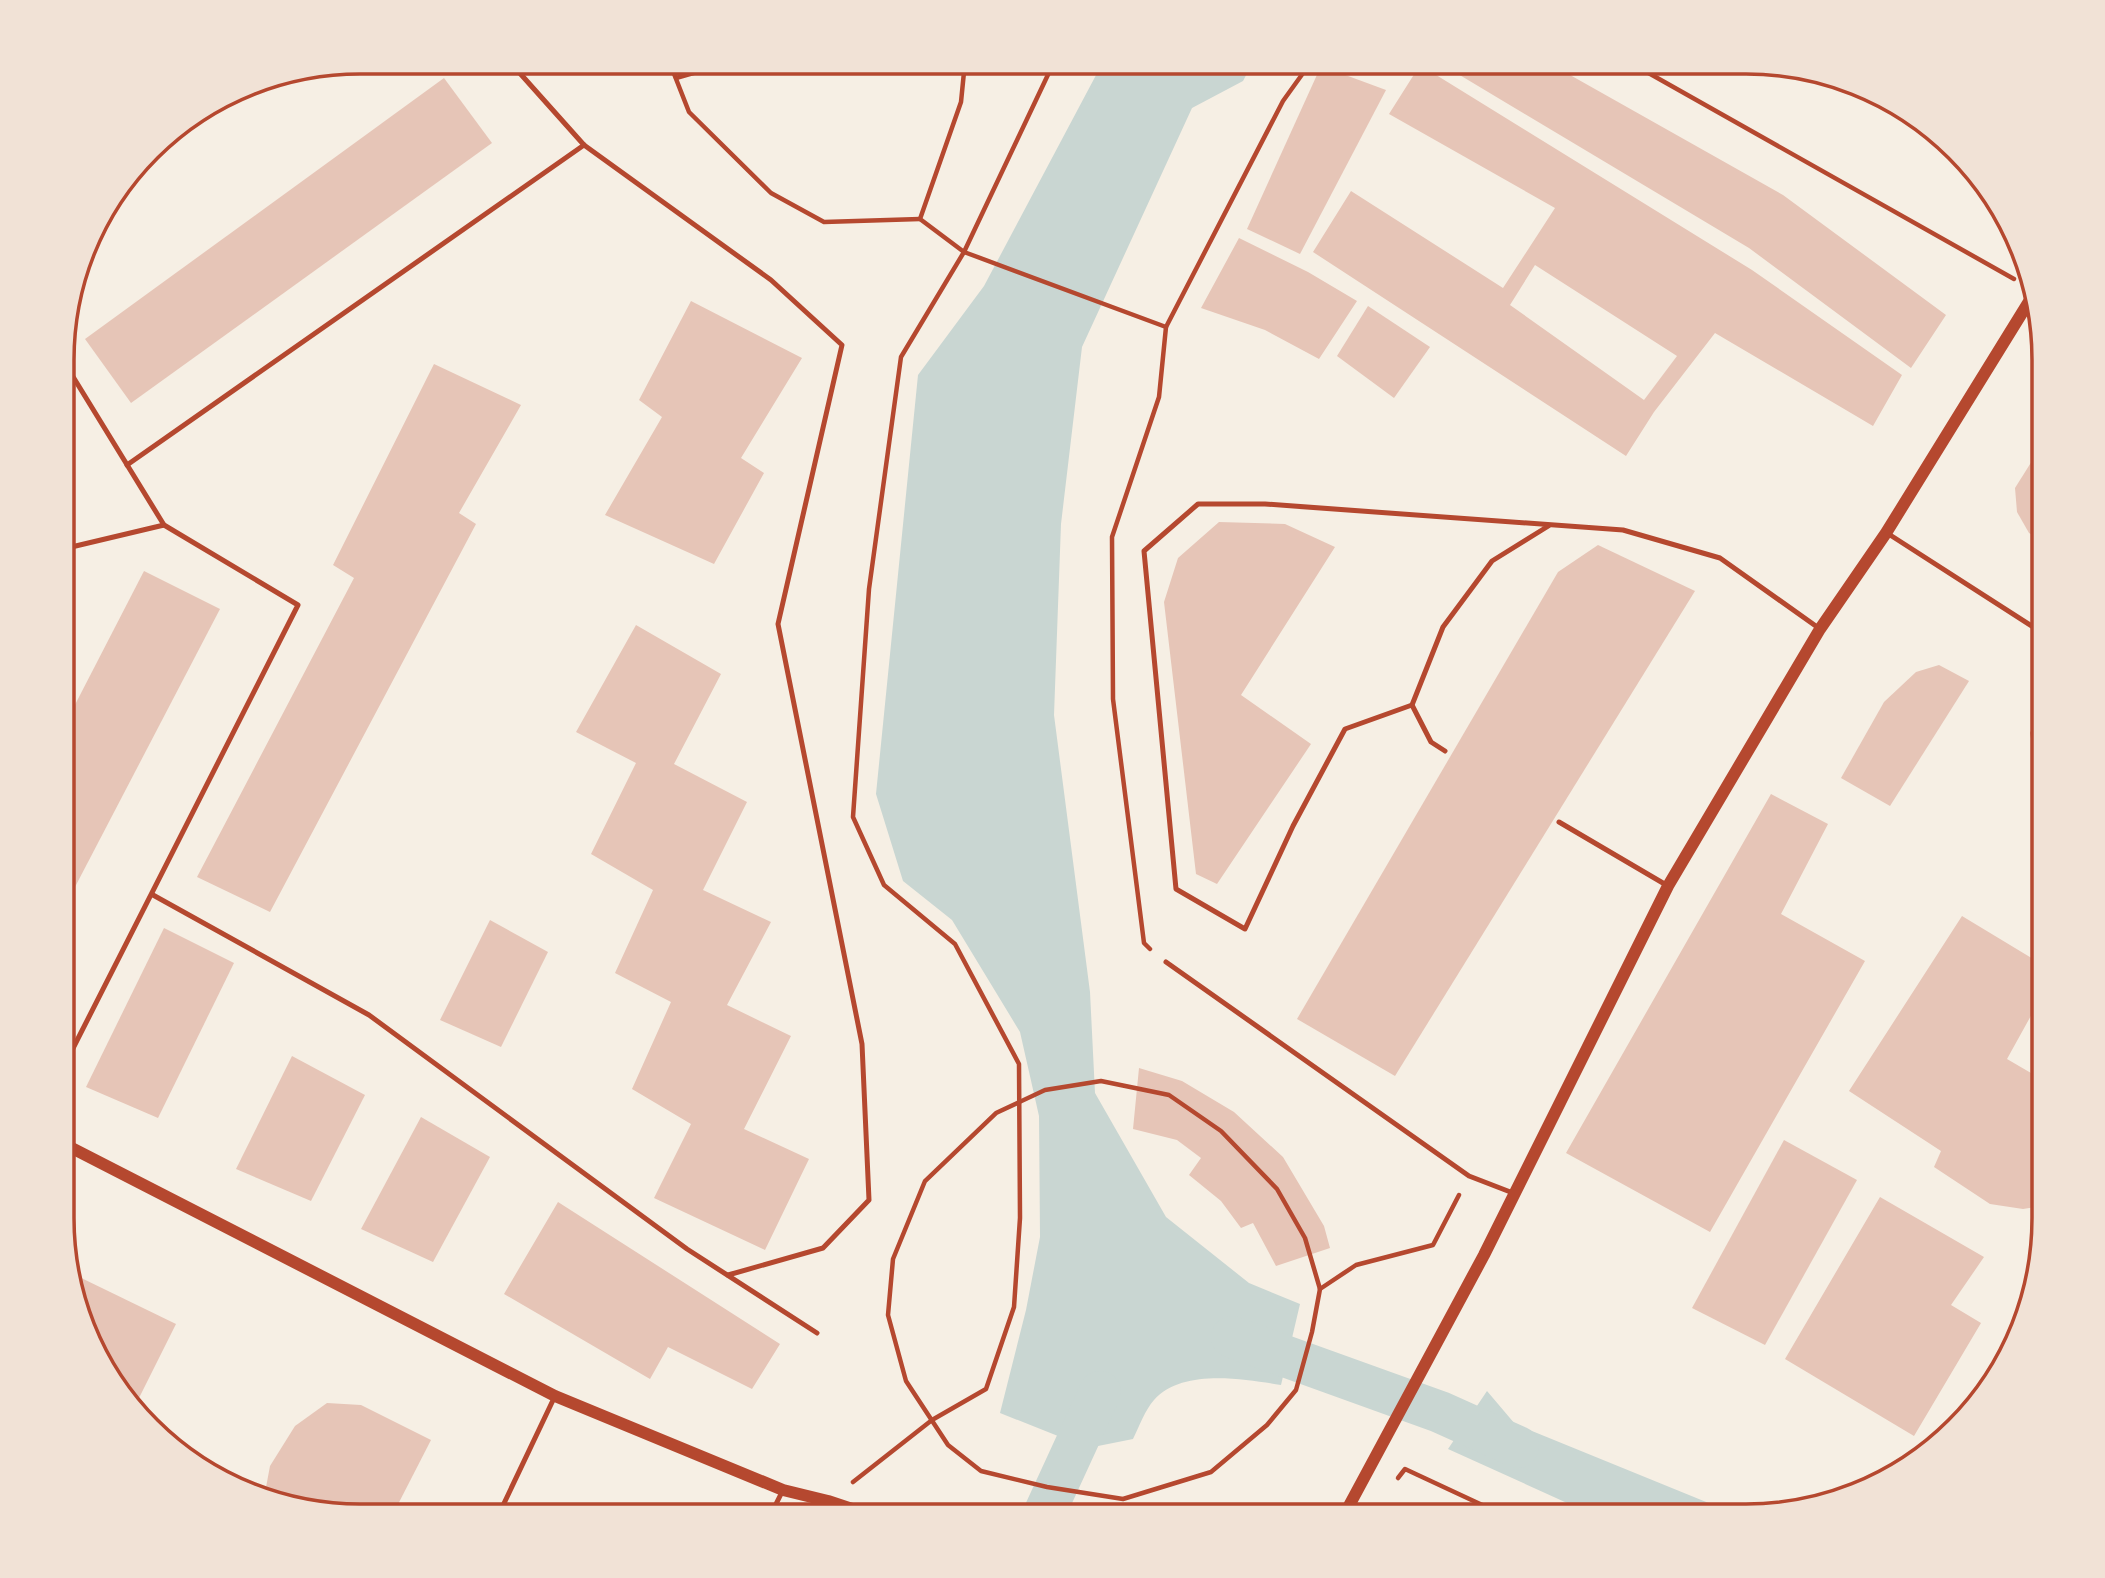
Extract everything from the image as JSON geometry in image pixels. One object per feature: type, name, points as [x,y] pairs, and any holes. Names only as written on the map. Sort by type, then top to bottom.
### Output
[{"type":"street","points":[[1350,1504],[1484,1255],[1668,886],[1820,629],[1886,533],[2026,306]]},
{"type":"street","points":[[74,1149],[555,1396],[783,1490],[837,1504]]},
{"type":"lane","points":[[521,74],[584,145],[771,280],[842,345],[778,625],[862,1044],[869,1200],[823,1248],[728,1275]]},
{"type":"lane","points":[[127,465],[584,145]]},
{"type":"lane","points":[[74,378],[164,525],[298,605],[74,1047]]},
{"type":"lane","points":[[1412,705],[1345,729],[1293,826],[1245,929],[1176,889],[1144,551],[1198,504],[1265,504],[1623,530],[1720,558],[1820,629]]},
{"type":"lane","points":[[74,546],[164,525]]},
{"type":"lane","points":[[1444,751],[1431,742],[1412,705],[1443,626],[1492,561],[1550,525]]},
{"type":"lane","points":[[1886,533],[2032,627]]},
{"type":"lane","points":[[1559,822],[1668,886]]},
{"type":"lane","points":[[152,895],[369,1015],[687,1249],[817,1333]]},
{"type":"lane","points":[[1166,962],[1469,1175],[1513,1193]]},
{"type":"lane","points":[[504,1504],[555,1396]]},
{"type":"lane","points":[[776,1504],[783,1490]]},
{"type":"path","points":[[674,74],[689,112],[771,192],[824,222],[920,219],[964,252],[1166,327],[1283,101],[1302,74]]},
{"type":"path","points":[[676,78],[690,74]]},
{"type":"path","points":[[920,219],[961,102],[964,74]]},
{"type":"path","points":[[828,1501],[932,1420],[986,1389],[1014,1307],[1020,1219],[1019,1064],[955,944],[884,886],[853,817],[869,589],[901,357],[964,252],[1048,74]]},
{"type":"path","points":[[1650,74],[2015,279]]},
{"type":"path","points":[[1101,1081],[1169,1095],[1220,1131],[1277,1189],[1305,1238],[1320,1289],[1312,1332],[1296,1390],[1267,1425],[1211,1472],[1123,1499],[1047,1487],[981,1471],[947,1445],[906,1381],[888,1315],[893,1259],[925,1181],[996,1113],[1045,1090],[1101,1081]]},
{"type":"path","points":[[1320,1289],[1356,1265],[1433,1245],[1469,1175]]},
{"type":"path","points":[[1397,1478],[1405,1469],[1480,1504]]},
{"type":"shaded area","points":[[1097,74],[1247,74],[1243,81],[1192,108],[1082,347],[1061,524],[1054,715],[1090,992],[1095,1093],[1166,1217],[1249,1283],[1300,1304],[1281,1385],[1214,1378],[1180,1383],[1154,1400],[1133,1439],[1088,1448],[1000,1413],[1026,1310],[1040,1237],[1039,1116],[1020,1032],[952,920],[903,881],[876,794],[918,375],[984,286]]},
{"type":"shaded area","points":[[1487,1391],[1515,1424],[1711,1504],[1569,1504],[1448,1449]]},
{"type":"building","points":[[1317,74],[1343,74],[1386,90],[1300,254],[1247,229]]},
{"type":"building","points":[[1414,74],[1435,74],[1752,270],[1902,375],[1873,426],[1715,333],[1654,412],[1626,456],[1313,252],[1351,191],[1503,288],[1555,208],[1389,114]],"holes":[[[1535,265],[1677,356],[1644,400],[1510,305]]]},
{"type":"building","points":[[1458,74],[1568,74],[1783,195],[1946,315],[1911,368],[1749,248]]},
{"type":"building","points":[[444,78],[492,143],[131,403],[85,339]]},
{"type":"building","points":[[1239,238],[1308,272],[1357,301],[1319,359],[1265,330],[1201,308]]},
{"type":"building","points":[[691,301],[802,358],[741,458],[764,473],[714,564],[605,515],[662,417],[639,400]]},
{"type":"building","points":[[1368,306],[1430,347],[1394,398],[1337,356]]},
{"type":"building","points":[[434,364],[521,405],[459,513],[476,524],[270,912],[197,877],[354,578],[333,565]]},
{"type":"building","points":[[2032,461],[2032,535],[2017,512],[2015,488]]},
{"type":"building","points":[[1219,522],[1285,524],[1335,547],[1241,695],[1311,744],[1217,884],[1196,874],[1164,602],[1178,558]]},
{"type":"building","points":[[1598,545],[1695,591],[1395,1076],[1297,1019],[1558,572]]},
{"type":"building","points":[[144,571],[220,609],[74,889],[74,707]]},
{"type":"building","points":[[636,625],[721,674],[674,764],[747,802],[703,890],[771,922],[727,1005],[791,1036],[744,1129],[809,1159],[765,1250],[654,1198],[691,1124],[632,1089],[671,1002],[615,973],[653,890],[591,854],[636,763],[576,732]]},
{"type":"building","points":[[1939,665],[1969,681],[1890,806],[1841,778],[1884,702],[1916,672]]},
{"type":"building","points":[[1771,794],[1828,824],[1781,914],[1865,961],[1710,1232],[1566,1153]]},
{"type":"building","points":[[1962,916],[2032,958],[2032,1014],[2007,1059],[2032,1074],[2032,1208],[2023,1209],[1990,1204],[1934,1167],[1941,1151],[1849,1091]]},
{"type":"building","points":[[490,920],[548,952],[501,1047],[440,1020]]},
{"type":"building","points":[[164,928],[234,963],[158,1118],[86,1087]]},
{"type":"building","points":[[292,1056],[365,1095],[311,1201],[236,1169]]},
{"type":"building","points":[[1139,1068],[1182,1081],[1234,1112],[1283,1157],[1324,1226],[1330,1248],[1276,1266],[1253,1223],[1241,1228],[1221,1201],[1189,1175],[1201,1158],[1177,1140],[1133,1129]]},
{"type":"building","points":[[421,1117],[490,1157],[433,1262],[361,1229]]},
{"type":"building","points":[[1784,1140],[1857,1180],[1765,1345],[1692,1308]]},
{"type":"building","points":[[1880,1197],[1984,1257],[1951,1305],[1981,1323],[1914,1436],[1785,1359]]},
{"type":"building","points":[[558,1202],[780,1344],[752,1389],[668,1347],[650,1379],[504,1294]]},
{"type":"building","points":[[80,1277],[176,1324],[138,1399],[103,1345]]},
{"type":"building","points":[[327,1403],[361,1405],[431,1440],[398,1504],[341,1504],[304,1499],[266,1488],[270,1466],[295,1426]]},
{"type":"waterway","points":[[1232,1337],[1440,1412],[1518,1447]]},
{"type":"waterway","points":[[1049,1504],[1100,1392]]}]
